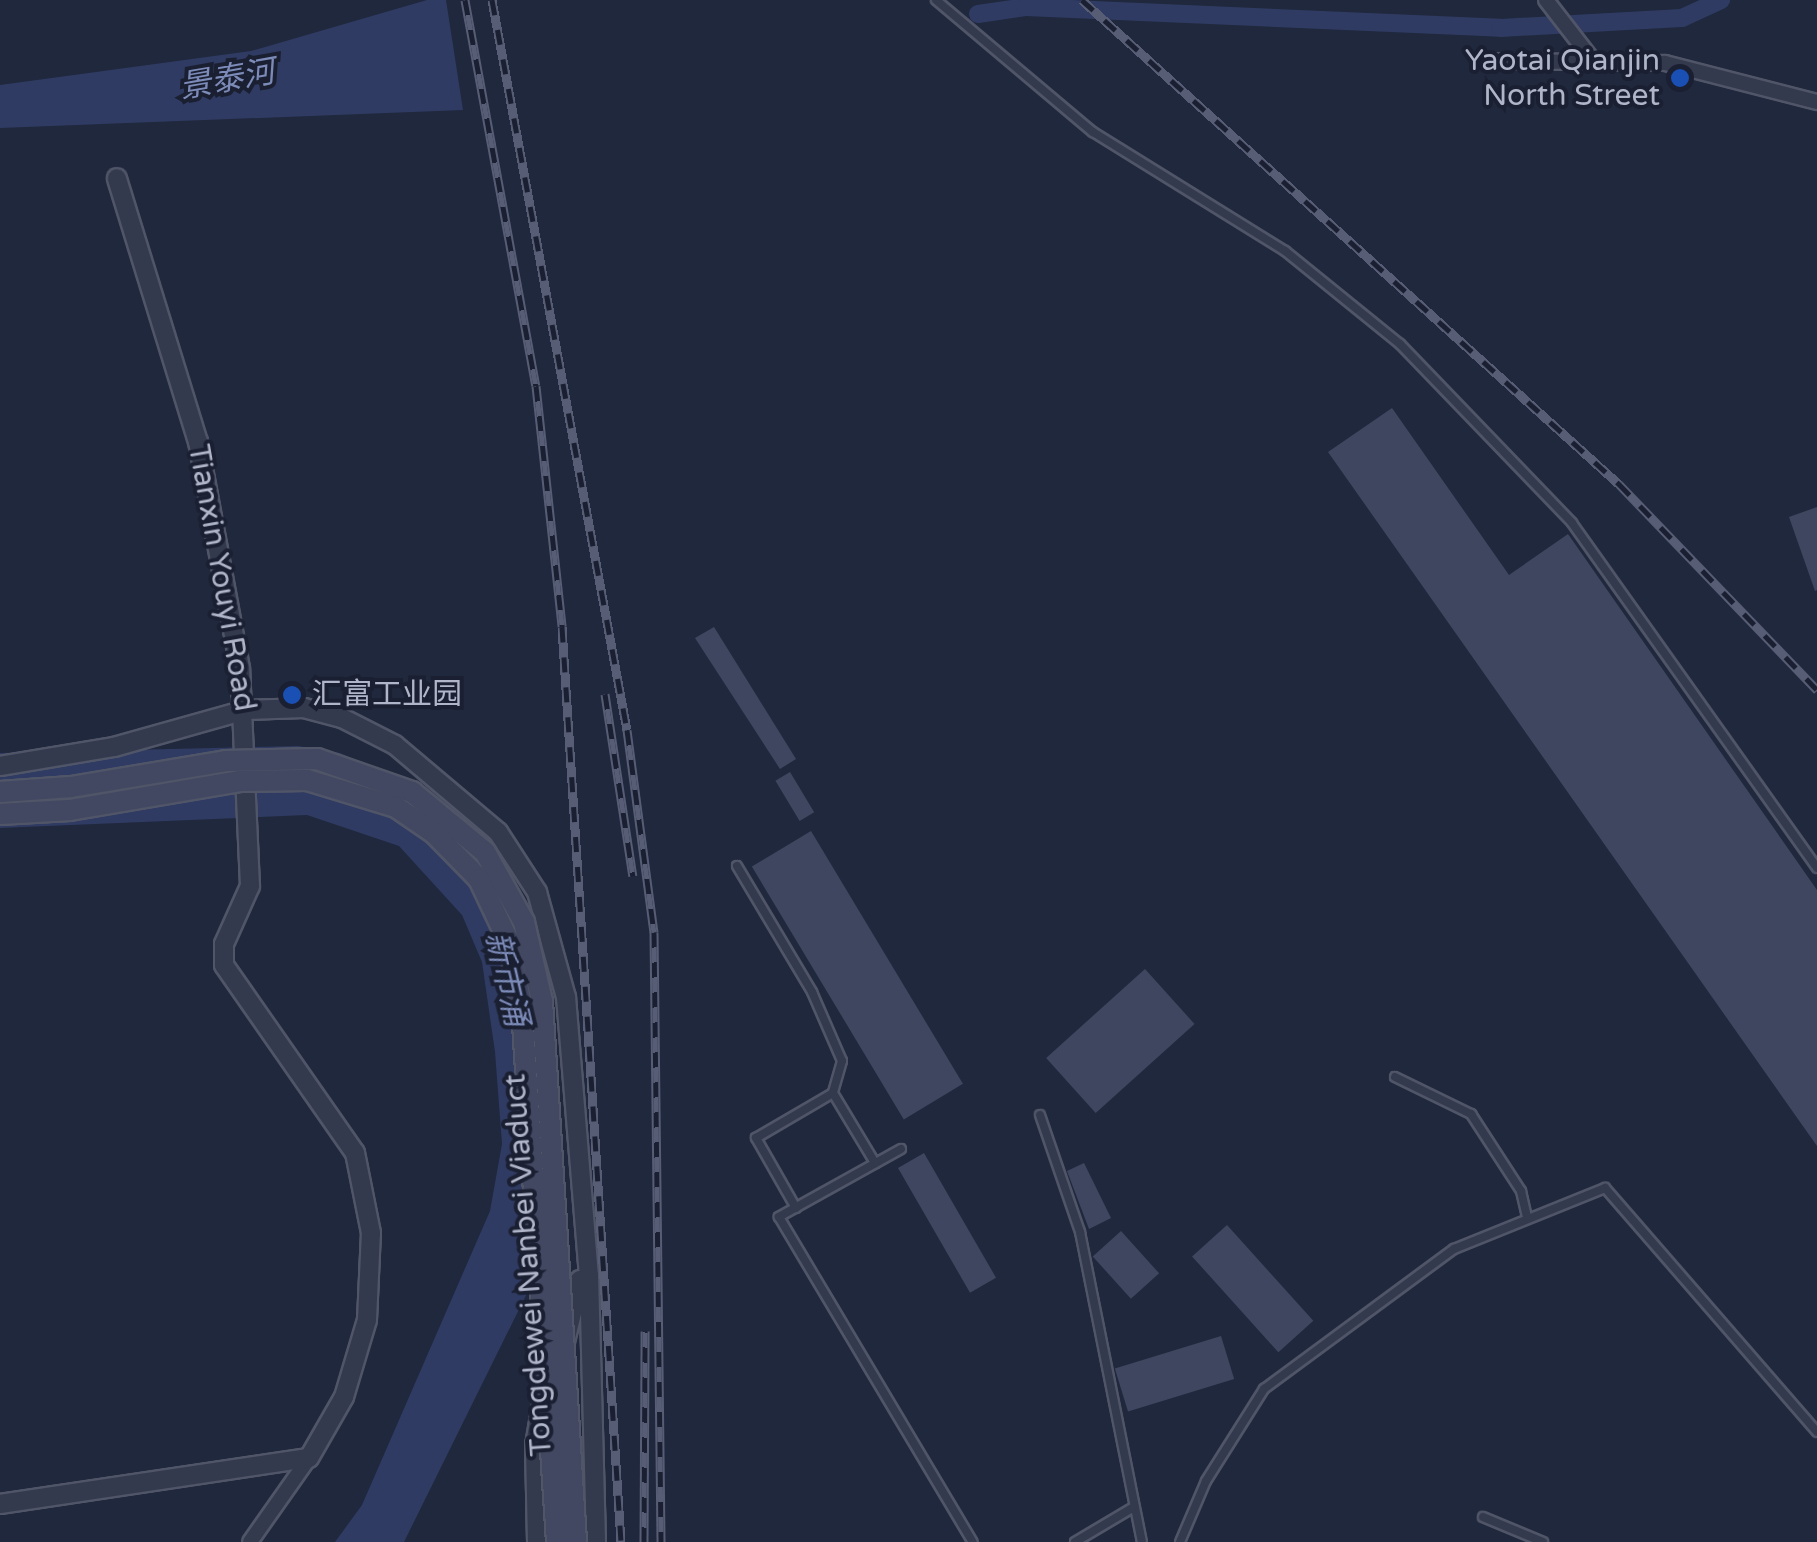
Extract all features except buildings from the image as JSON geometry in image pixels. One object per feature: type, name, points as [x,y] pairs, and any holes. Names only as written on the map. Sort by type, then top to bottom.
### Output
[{"type":"main road","name":"Tongdewei Nanbei Viaduct","points":[[0,792],[60,788],[226,760],[317,759],[412,792],[484,852],[524,922],[542,1001],[576,1542]]},
{"type":"main road","name":"Tongdewei Nanbei Viaduct","points":[[0,814],[70,810],[240,780],[306,780],[396,807],[453,849],[479,879],[508,940],[522,1010],[558,1542]]},
{"type":"street","points":[[1546,0],[1591,58]]},
{"type":"street","points":[[1500,61],[1591,58],[1691,67],[1817,102]]},
{"type":"street","name":"Tianxin Youyi Road","points":[[117,178],[198,442],[246,715],[250,886],[224,944],[233,982],[355,1153],[370,1233],[367,1320],[344,1397],[309,1458]]},
{"type":"street","points":[[0,766],[137,742],[246,715],[304,708],[372,730],[476,810],[537,892],[566,996],[584,1224],[596,1542]]},
{"type":"street","points":[[538,1542],[536,1426],[577,1312],[584,1224]]},
{"type":"street","points":[[536,1426],[546,1414],[565,1414],[591,1445]]},
{"type":"street","points":[[0,1504],[309,1458]]},
{"type":"street","points":[[250,1542],[309,1458]]},
{"type":"lane","points":[[936,0],[1094,132],[1286,250],[1400,344],[1572,523],[1817,868]]},
{"type":"lane","points":[[737,866],[812,992],[842,1061],[833,1094],[756,1138],[796,1208]]},
{"type":"lane","points":[[1395,1078],[1470,1114],[1520,1190],[1527,1217]]},
{"type":"lane","points":[[833,1094],[875,1163]]},
{"type":"lane","points":[[1040,1116],[1080,1232],[1142,1542]]},
{"type":"lane","points":[[901,1148],[779,1217],[973,1542]]},
{"type":"lane","points":[[1180,1542],[1206,1481],[1264,1390],[1423,1269],[1527,1217],[1605,1188],[1817,1432]]},
{"type":"lane","points":[[1076,1542],[1134,1506]]},
{"type":"lane","points":[[1482,1517],[1543,1542]]},
{"type":"water","points":[[427,0],[446,0],[463,110],[0,128],[0,85],[251,51]]},
{"type":"water","name":"新市涌","points":[[298,746],[340,753],[382,771],[480,839],[510,875],[536,934],[548,1000],[561,1191],[536,1275],[404,1542],[335,1542],[362,1505],[490,1211],[502,1144],[495,1052],[482,962],[462,915],[399,846],[307,815],[0,828],[0,753]]},
{"type":"waterway","name":"景泰河","points":[[978,14],[1026,7],[1501,28],[1682,18],[1721,0]]},
{"type":"railway","points":[[465,0],[536,386],[562,627],[621,1542]]},
{"type":"railway","points":[[492,0],[627,730],[654,932],[661,1542]]},
{"type":"railway","points":[[1082,0],[1619,484],[1817,690]]},
{"type":"railway","points":[[605,694],[633,876]]},
{"type":"railway","points":[[644,1542],[645,1331]]},
{"type":"place","name":"Yaotai Qianjin North Street","points":[[1680,78]]},
{"type":"place","name":"汇富工业园","points":[[292,695]]}]
